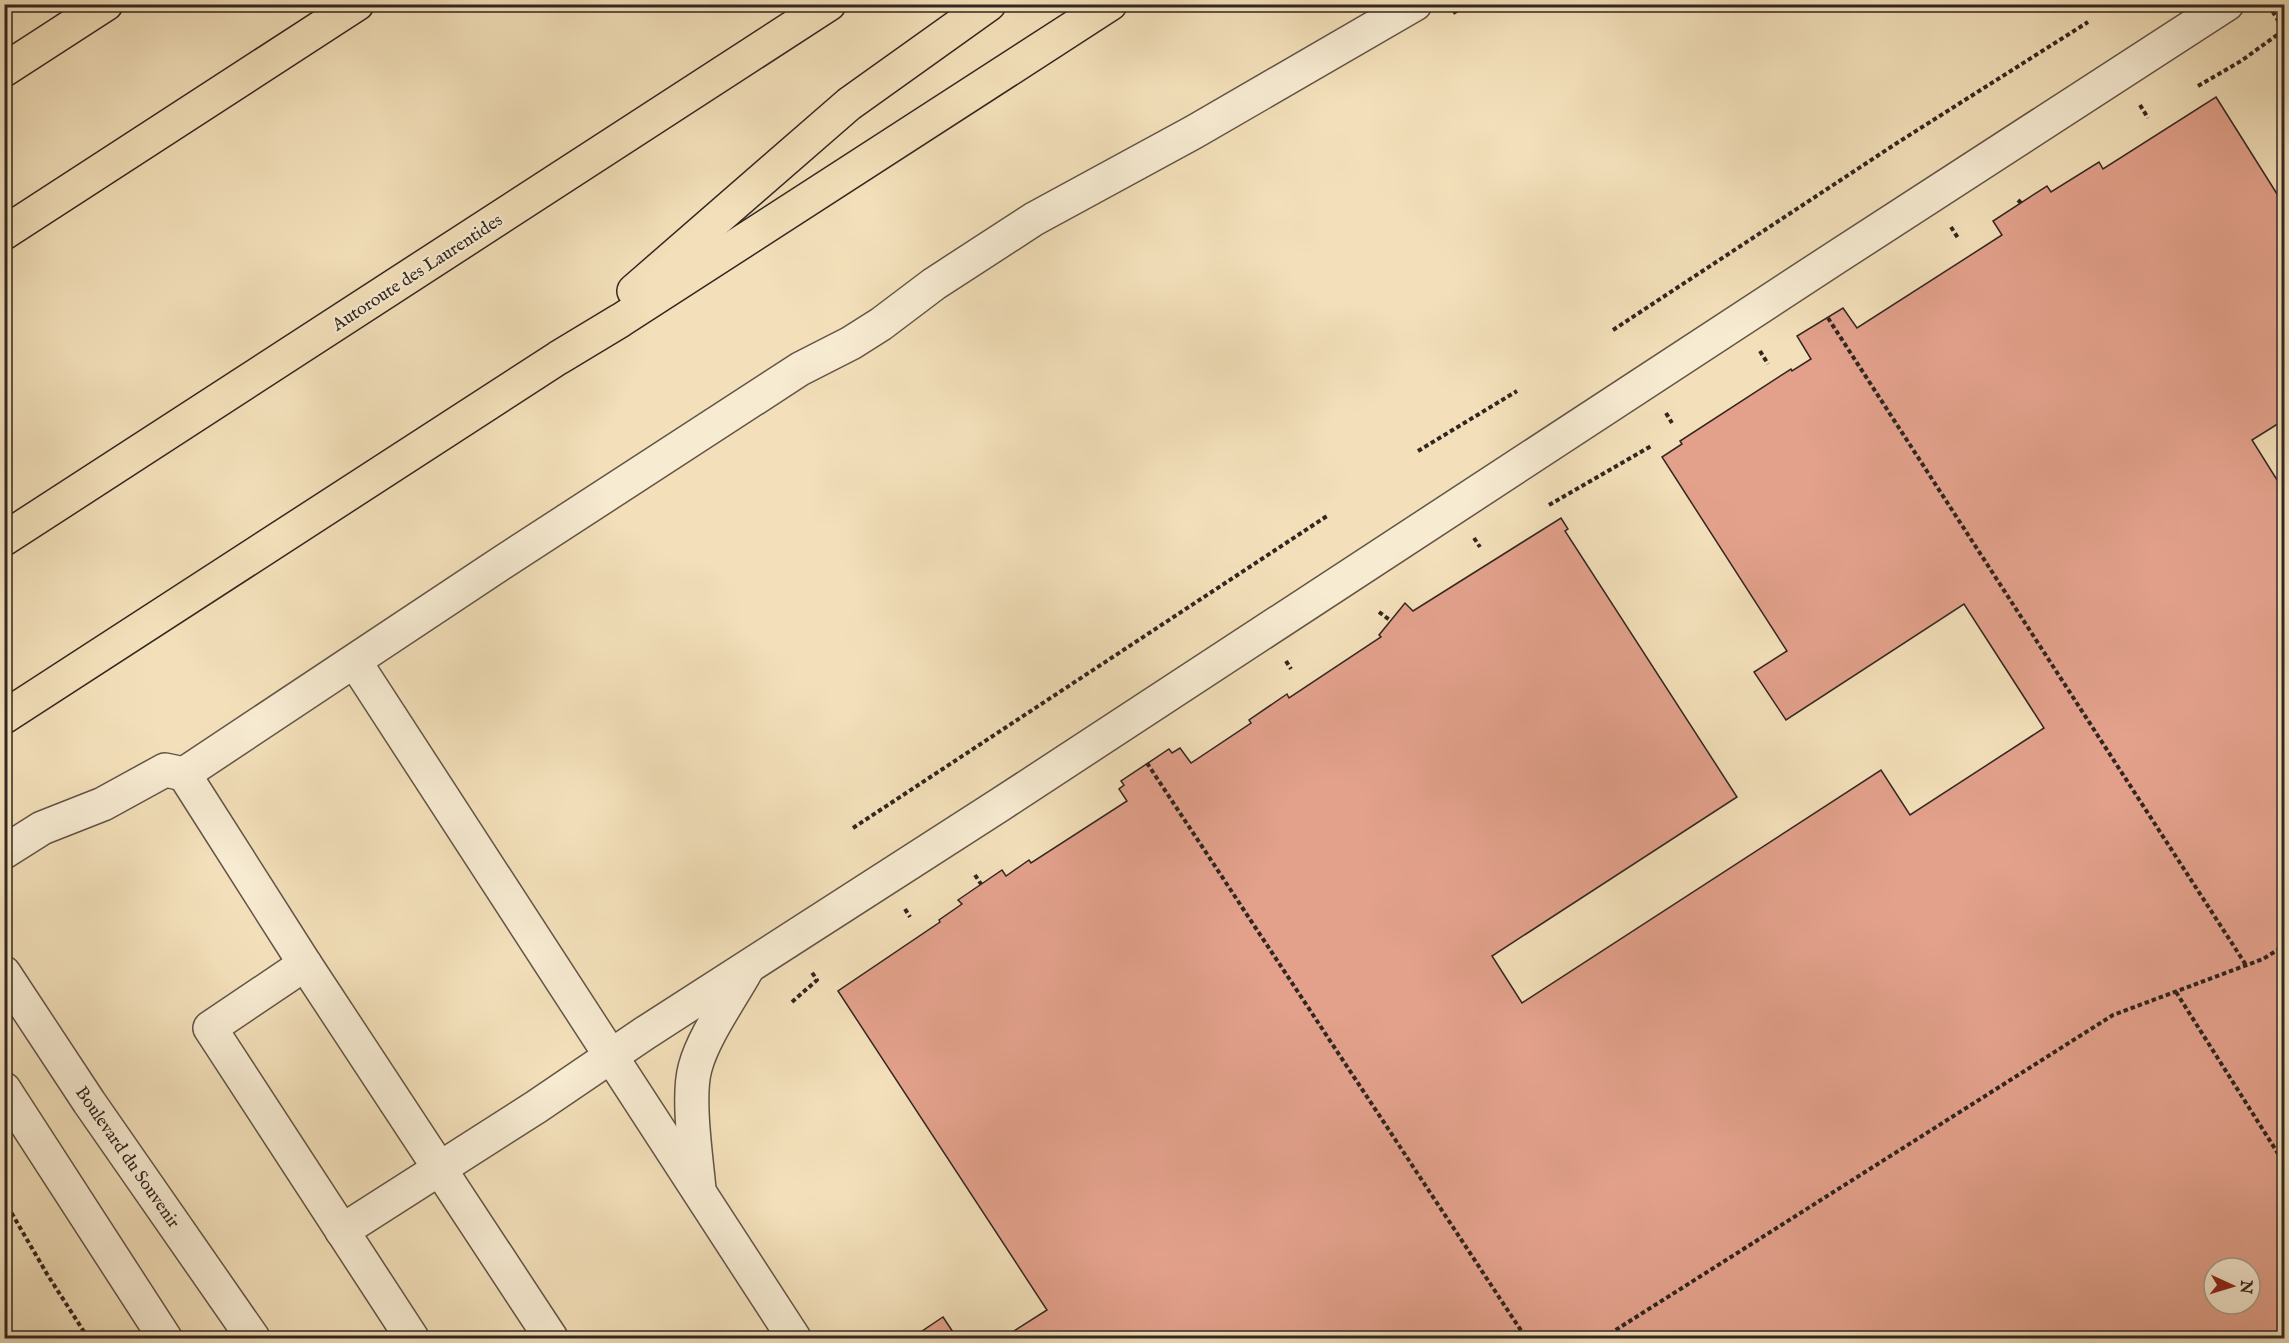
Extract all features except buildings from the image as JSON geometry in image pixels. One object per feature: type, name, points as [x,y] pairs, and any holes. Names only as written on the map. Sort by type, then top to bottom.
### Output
[{"type":"highway","points":[[4,70],[106,4]]},
{"type":"highway","points":[[4,233],[357,4]]},
{"type":"highway","name":"Autoroute des Laurentides","points":[[4,539],[830,4]]},
{"type":"highway","points":[[558,358],[849,104],[989,4]]},
{"type":"highway","points":[[4,717],[1110,4]]},
{"type":"street","points":[[4,852],[42,828],[103,804],[165,770],[184,774],[508,559],[801,369],[851,343],[881,324],[933,284],[1034,219],[1194,132],[1415,4]]},
{"type":"street","points":[[342,1231],[2227,4]]},
{"type":"street","points":[[355,662],[794,1338]]},
{"type":"street","points":[[184,774],[305,964],[551,1338]]},
{"type":"street","points":[[305,964],[210,1028],[412,1338]]},
{"type":"street","points":[[699,1192],[694,1116],[694,1071],[703,1045],[750,965]]},
{"type":"street","name":"Boulevard du Souvenir","points":[[4,973],[89,1102],[253,1338]]},
{"type":"street","points":[[4,1089],[165,1338]]},
{"type":"path","points":[[2198,86],[2241,61],[2284,30],[2268,4]]},
{"type":"path","points":[[1613,330],[1897,143],[2088,22]]},
{"type":"path","points":[[1828,318],[2246,965]]},
{"type":"path","points":[[1418,451],[1517,391]]},
{"type":"path","points":[[1549,505],[1653,444]]},
{"type":"path","points":[[853,828],[1327,516]]},
{"type":"path","points":[[1379,612],[1391,621]]},
{"type":"path","points":[[1147,763],[1526,1338]]},
{"type":"path","points":[[975,875],[981,884]]},
{"type":"path","points":[[1603,1338],[2113,1015],[2263,959],[2284,946]]},
{"type":"path","points":[[792,1002],[817,980]]},
{"type":"path","points":[[2176,992],[2284,1163]]},
{"type":"path","points":[[4,1200],[46,1274],[88,1338]]}]
